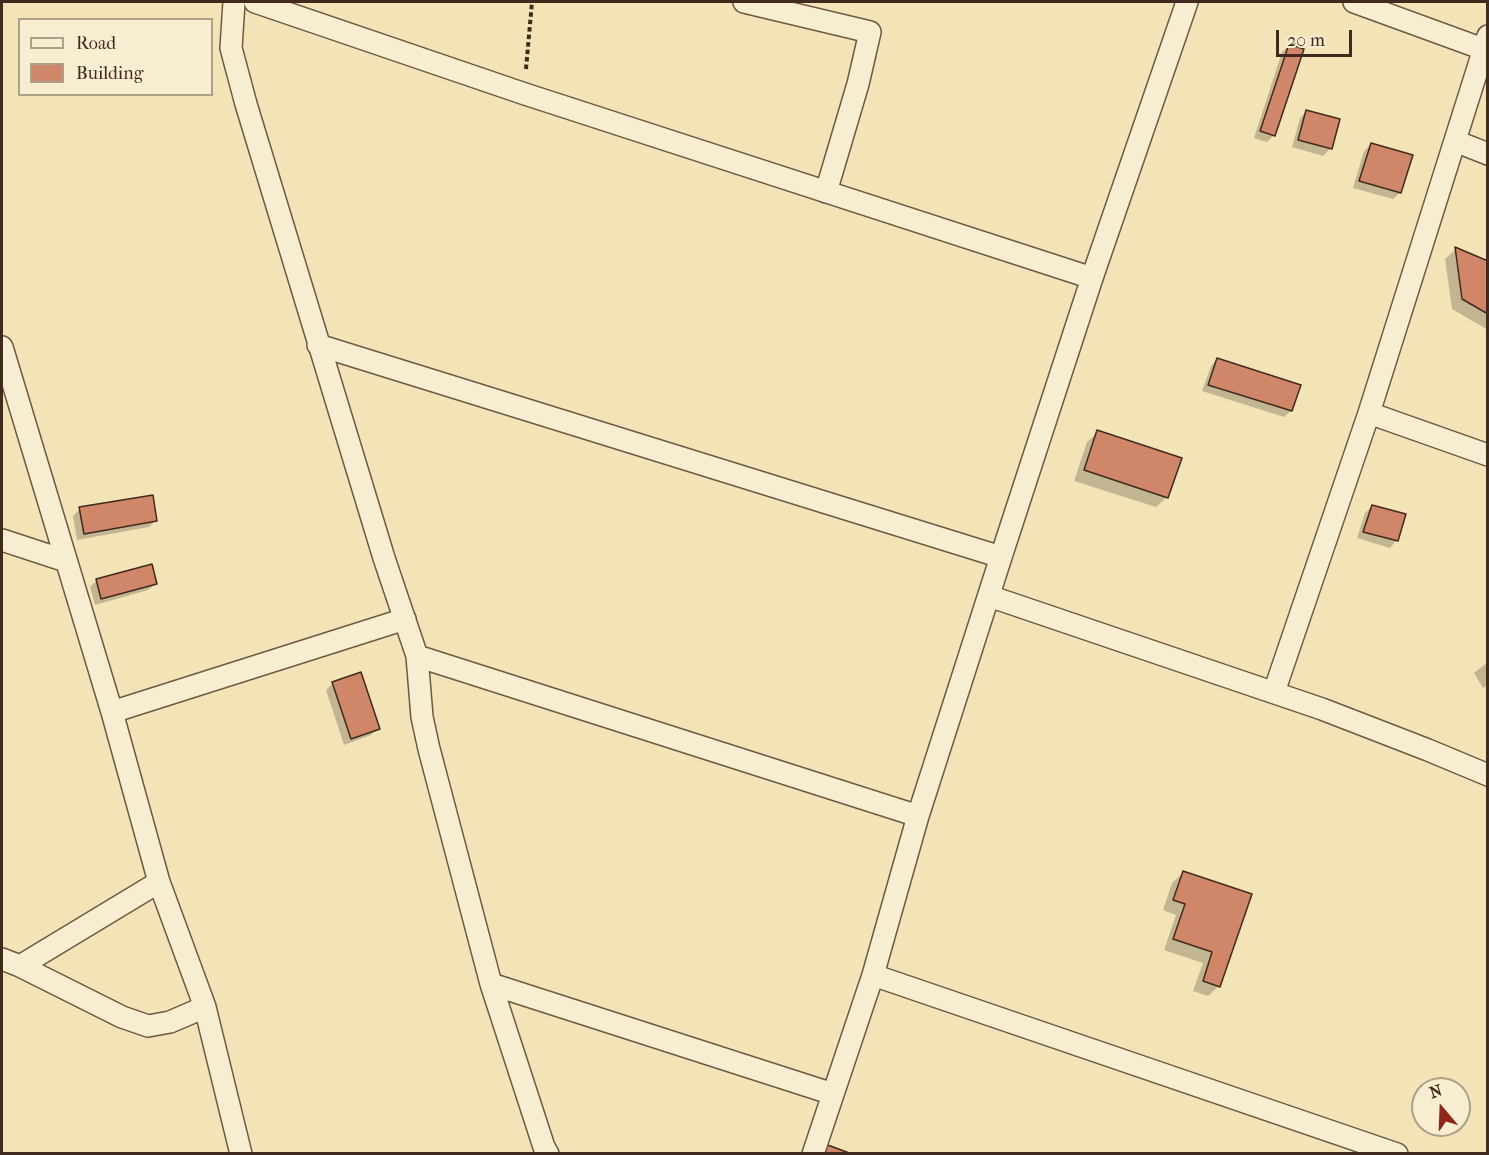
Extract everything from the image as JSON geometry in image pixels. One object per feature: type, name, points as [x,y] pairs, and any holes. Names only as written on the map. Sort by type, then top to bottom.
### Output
[{"type":"street","points":[[234,2],[231,48],[246,104],[318,345],[417,656],[422,717],[429,749],[491,984],[548,1154]]},
{"type":"street","points":[[255,2],[525,94],[1092,278]]},
{"type":"street","points":[[744,2],[870,32],[858,84],[826,192]]},
{"type":"street","points":[[813,1154],[873,975],[918,816],[1001,557],[1092,278],[1187,2]]},
{"type":"street","points":[[1274,692],[1369,413],[1485,42],[1354,2]]},
{"type":"street","points":[[1455,141],[1488,154]]},
{"type":"street","points":[[318,345],[1001,557]]},
{"type":"street","points":[[2,347],[112,712],[159,882],[205,1007],[241,1154]]},
{"type":"street","points":[[1369,413],[1488,455]]},
{"type":"street","points":[[2,540],[66,561]]},
{"type":"street","points":[[989,596],[1274,692],[1488,774]]},
{"type":"street","points":[[112,712],[405,619]]},
{"type":"street","points":[[417,656],[918,816]]},
{"type":"street","points":[[11,963],[159,882]]},
{"type":"street","points":[[11,963],[122,1017],[148,1026],[170,1022],[205,1007]]},
{"type":"street","points":[[873,975],[1398,1154]]},
{"type":"street","points":[[491,984],[833,1094]]},
{"type":"path","points":[[525,94],[532,2]]},
{"type":"building","points":[[1289,44],[1304,49],[1275,136],[1260,131]]},
{"type":"building","points":[[1306,110],[1340,119],[1332,149],[1298,140]]},
{"type":"building","points":[[1371,143],[1413,155],[1401,193],[1359,181]]},
{"type":"building","points":[[1455,247],[1488,261],[1488,314],[1462,299]]},
{"type":"building","points":[[1217,358],[1301,385],[1292,411],[1208,385]]},
{"type":"building","points":[[1097,430],[1182,458],[1168,498],[1084,470]]},
{"type":"building","points":[[153,495],[157,521],[84,534],[79,507]]},
{"type":"building","points":[[1372,505],[1406,514],[1398,541],[1363,532]]},
{"type":"building","points":[[152,564],[157,584],[101,599],[96,579]]},
{"type":"building","points":[[361,672],[380,729],[351,739],[332,682]]},
{"type":"building","points":[[1183,871],[1252,894],[1220,987],[1203,981],[1212,952],[1173,939],[1185,904],[1173,900]]},
{"type":"building","points":[[825,1144],[852,1154],[821,1154]]}]
